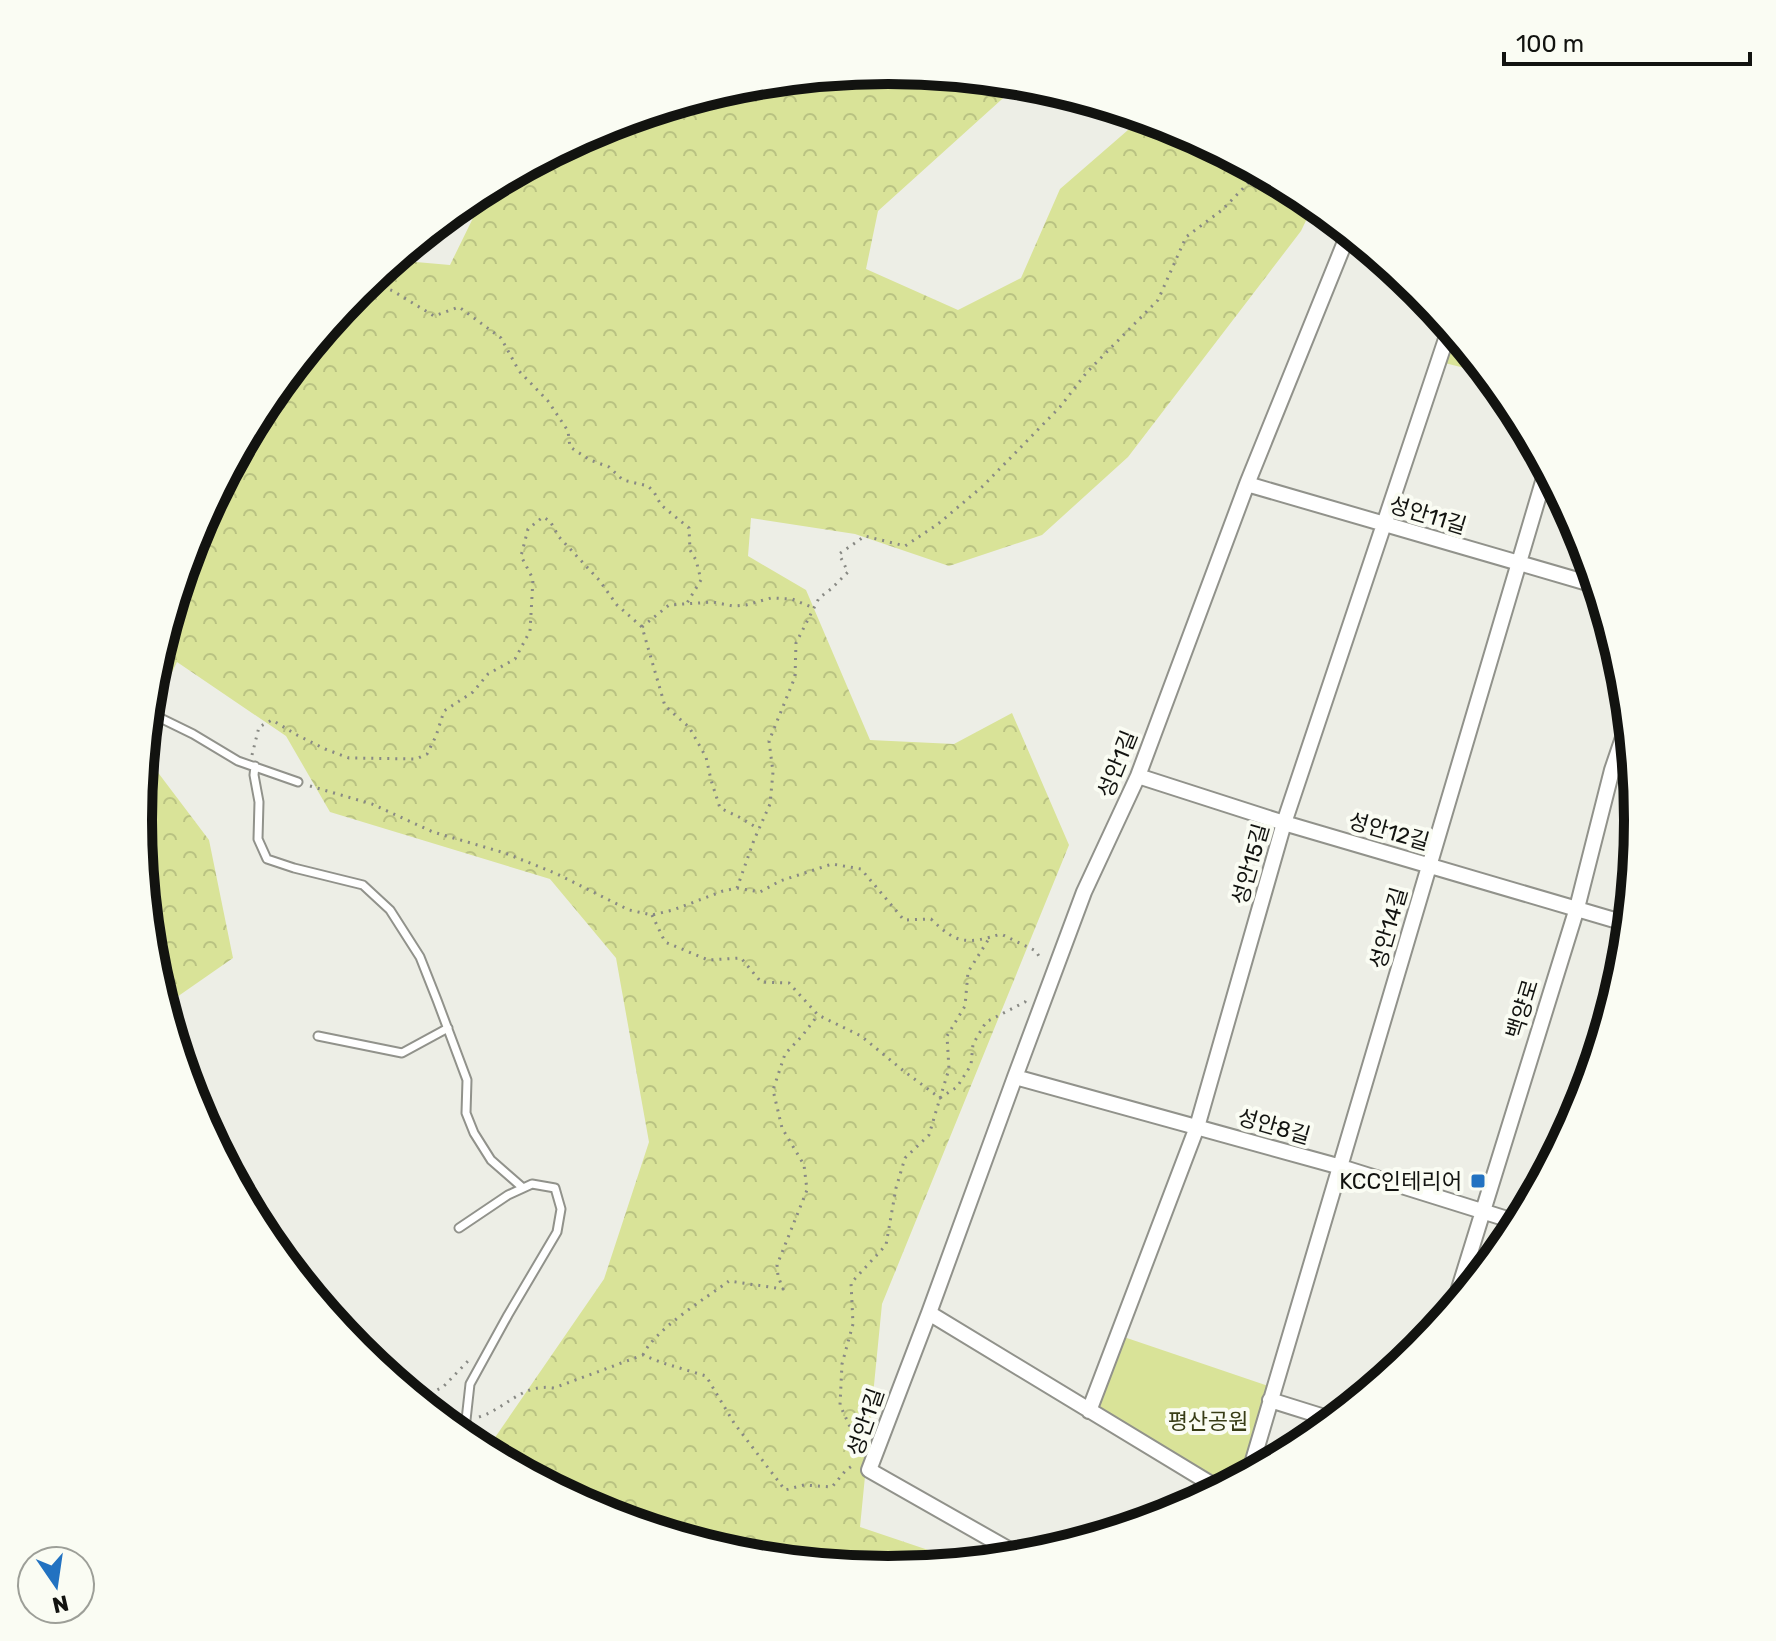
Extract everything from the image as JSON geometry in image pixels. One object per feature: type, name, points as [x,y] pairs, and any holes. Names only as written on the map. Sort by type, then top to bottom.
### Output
[{"type":"street","name":"성안1길","points":[[1005,1547],[869,1470],[873,1453],[929,1313],[1084,892],[1138,776],[1247,484],[1345,243]]},
{"type":"street","name":"성안15길","points":[[1089,1411],[1197,1127],[1284,823],[1446,340]]},
{"type":"street","name":"성안14길","points":[[1253,1460],[1543,483]]},
{"type":"street","name":"성안11길","points":[[1247,484],[1584,582]]},
{"type":"street","name":"백양로","points":[[1460,1283],[1577,908],[1620,746]]},
{"type":"street","name":"성안12길","points":[[1138,776],[1284,823],[1617,921]]},
{"type":"street","name":"성안8길","points":[[1015,1077],[1341,1167],[1507,1219]]},
{"type":"street","points":[[929,1313],[1209,1483]]},
{"type":"street","points":[[1270,1400],[1321,1416]]},
{"type":"lane","points":[[159,717],[238,761],[298,782]]},
{"type":"lane","points":[[252,765],[259,802],[258,839],[267,859],[363,885],[390,910],[420,957],[448,1028],[467,1080],[466,1113],[474,1133],[491,1160],[523,1188]]},
{"type":"lane","points":[[318,1036],[402,1053],[448,1028]]},
{"type":"lane","points":[[459,1228],[495,1203],[532,1184],[555,1188],[561,1209],[557,1232],[470,1384],[466,1423]]},
{"type":"path","points":[[737,888],[770,804],[773,772],[769,741],[795,677],[796,643],[819,598],[848,572],[839,554],[865,536],[905,546],[938,524],[983,486],[1158,300],[1186,237],[1222,210],[1251,180]]},
{"type":"path","points":[[381,286],[434,316],[459,307],[501,338],[519,371],[548,401],[568,431],[570,447],[590,460],[609,467],[623,480],[648,486],[661,505],[689,528],[690,550],[701,580],[687,603]]},
{"type":"path","points":[[252,765],[259,727],[272,720],[325,749],[349,758],[416,759],[427,754],[444,711],[473,692],[488,674],[515,659],[530,631],[533,579],[521,556],[528,529],[543,517],[550,521],[559,537],[599,580],[617,605],[642,627],[665,706],[689,727],[706,757],[720,808],[759,829]]},
{"type":"path","points":[[642,627],[669,605],[687,603],[713,602],[733,606],[771,598],[792,599],[814,608]]},
{"type":"path","points":[[298,782],[372,804],[433,832],[505,853],[557,874],[629,910],[652,915],[737,888],[760,892],[780,881],[832,864],[861,869],[904,920],[931,919],[947,935],[973,942],[1001,934],[1036,951],[1053,976]]},
{"type":"path","points":[[652,915],[665,942],[708,960],[741,958],[761,982],[789,983],[818,1015],[861,1036],[940,1098]]},
{"type":"path","points":[[466,1418],[493,1413],[512,1397],[541,1386],[554,1388],[643,1355],[706,1376],[734,1423],[785,1490],[804,1485],[832,1487],[846,1470],[873,1453],[858,1442],[840,1405],[842,1364],[853,1324],[851,1283],[886,1245],[905,1158],[929,1135],[949,1069],[947,1036],[965,1006],[968,972],[990,937]]},
{"type":"path","points":[[940,1098],[957,1087],[971,1065],[973,1044],[986,1022],[1025,1002],[1032,991]]},
{"type":"path","points":[[643,1355],[647,1346],[666,1328],[729,1281],[783,1289],[777,1265],[807,1190],[804,1165],[782,1128],[773,1090],[785,1054],[818,1015]]},
{"type":"path","points":[[427,1395],[443,1387],[469,1360]]},
{"type":"green space","points":[[888,84],[1008,94],[878,211],[866,269],[958,310],[1021,278],[1060,189],[1133,126],[1214,160],[1308,216],[1301,231],[1128,457],[1042,535],[949,566],[855,534],[751,518],[748,556],[806,590],[870,740],[954,744],[1012,713],[1069,845],[882,1304],[860,1527],[942,1555],[888,1557],[792,1551],[697,1532],[606,1501],[562,1481],[492,1441],[604,1279],[649,1142],[616,958],[550,879],[330,812],[286,736],[177,662],[164,688],[177,630],[208,539],[227,495],[276,411],[334,335],[402,267],[409,261],[450,265],[474,216],[471,214],[479,208],[562,160],[651,123],[744,98],[792,90]]},
{"type":"green space","points":[[1445,339],[1470,369],[1437,361]]},
{"type":"green space","points":[[154,767],[209,840],[233,958],[174,999],[158,917],[153,869]]},
{"type":"green space","name":"평산공원","points":[[1118,1335],[1274,1388],[1253,1460],[1209,1483],[1089,1411]]},
{"type":"place","name":"KCC인테리어","points":[[1478,1181]]}]
